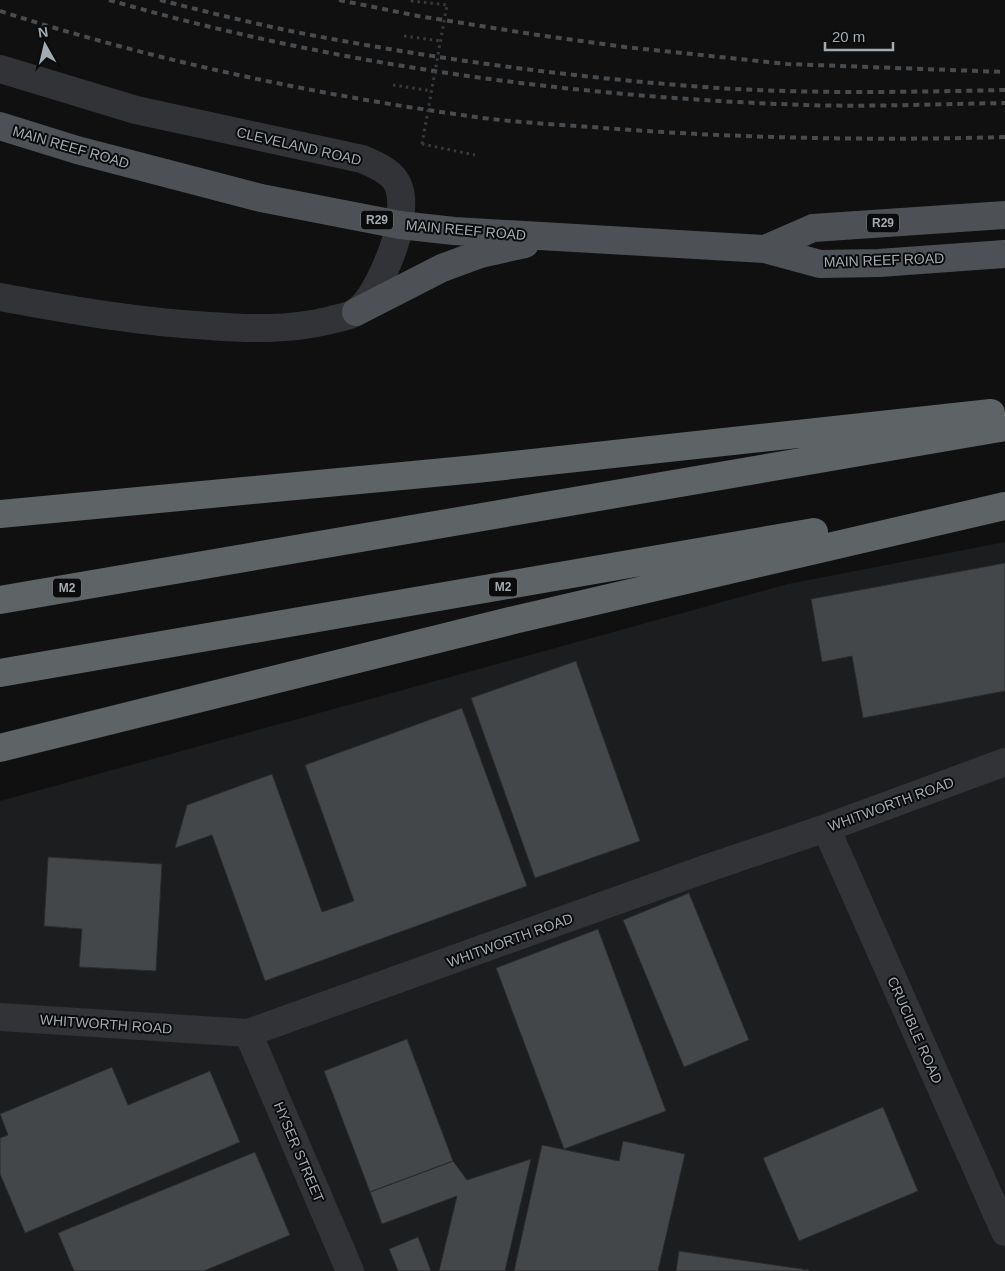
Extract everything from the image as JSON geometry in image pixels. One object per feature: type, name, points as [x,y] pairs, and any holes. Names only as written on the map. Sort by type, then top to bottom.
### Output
[{"type":"highway","points":[[0,514],[476,469],[1005,411]]},
{"type":"highway","name":"M2","points":[[0,600],[1005,427]]},
{"type":"highway","name":"M2","points":[[0,673],[1005,499]]},
{"type":"highway","points":[[0,748],[514,620],[1005,506]]},
{"type":"main road","name":"MAIN REEF ROAD","points":[[0,126],[76,150],[261,198],[400,225],[559,237],[764,249],[820,264],[1005,254]]},
{"type":"main road","name":"MAIN REEF ROAD","points":[[764,249],[813,228],[1005,215]]},
{"type":"main road","points":[[356,312],[442,268],[468,258],[559,237]]},
{"type":"street","name":"CLEVELAND ROAD","points":[[0,69],[136,110],[362,159],[392,174],[398,183],[402,201],[400,225],[380,282],[356,312]]},
{"type":"street","points":[[0,297],[77,312],[177,324],[233,328],[279,328],[313,324],[356,312]]},
{"type":"street","name":"WHITWORTH ROAD","points":[[0,1017],[248,1033],[705,869],[826,828],[1005,762]]},
{"type":"street","name":"CRUCIBLE ROAD","points":[[826,828],[1005,1232]]},
{"type":"street","name":"HYSER STREET","points":[[248,1033],[350,1271]]},
{"type":"path","points":[[412,1],[447,5],[422,144],[475,155]]},
{"type":"path","points":[[404,36],[441,41]]},
{"type":"path","points":[[393,85],[432,91]]},
{"type":"shaded area","points":[[1005,542],[1005,1271],[0,1271],[0,801],[788,584]]},
{"type":"building","points":[[1005,563],[1005,691],[863,718],[852,656],[822,662],[811,599]]},
{"type":"building","points":[[576,661],[640,841],[535,878],[471,698]]},
{"type":"building","points":[[462,708],[527,886],[265,981],[212,835],[175,848],[187,805],[272,774],[322,912],[354,901],[305,765]]},
{"type":"building","points":[[48,857],[162,864],[156,971],[79,967],[82,929],[44,926]]},
{"type":"building","points":[[689,893],[749,1040],[684,1067],[623,920]]},
{"type":"building","points":[[598,929],[666,1111],[564,1149],[496,968]]},
{"type":"building","points":[[407,1039],[453,1161],[370,1192],[324,1071]]},
{"type":"building","points":[[112,1067],[128,1105],[210,1071],[240,1142],[25,1233],[0,1174],[0,1138],[8,1135],[0,1114]]},
{"type":"building","points":[[883,1107],[918,1191],[799,1241],[763,1158]]},
{"type":"building","points":[[623,1141],[685,1154],[658,1271],[514,1271],[542,1145],[619,1161]]},
{"type":"building","points":[[255,1152],[290,1235],[204,1271],[74,1271],[58,1233]]},
{"type":"building","points":[[531,1159],[505,1271],[439,1271],[457,1196],[382,1224],[370,1192],[453,1161],[467,1180]]},
{"type":"building","points":[[418,1237],[431,1271],[398,1271],[389,1249]]},
{"type":"building","points":[[679,1251],[809,1270],[809,1271],[676,1271]]},
{"type":"railway","points":[[109,0],[194,23],[366,60],[453,74],[541,85],[717,101],[805,105],[880,106],[1005,103]]},
{"type":"railway","points":[[160,0],[222,16],[327,38],[424,55],[571,75],[754,90],[862,92],[1005,90]]},
{"type":"railway","points":[[339,0],[418,16],[625,47],[787,64],[1005,72]]},
{"type":"railway","points":[[0,11],[115,45],[232,74],[350,97],[484,118],[643,131],[746,136],[902,139],[1005,137]]}]
